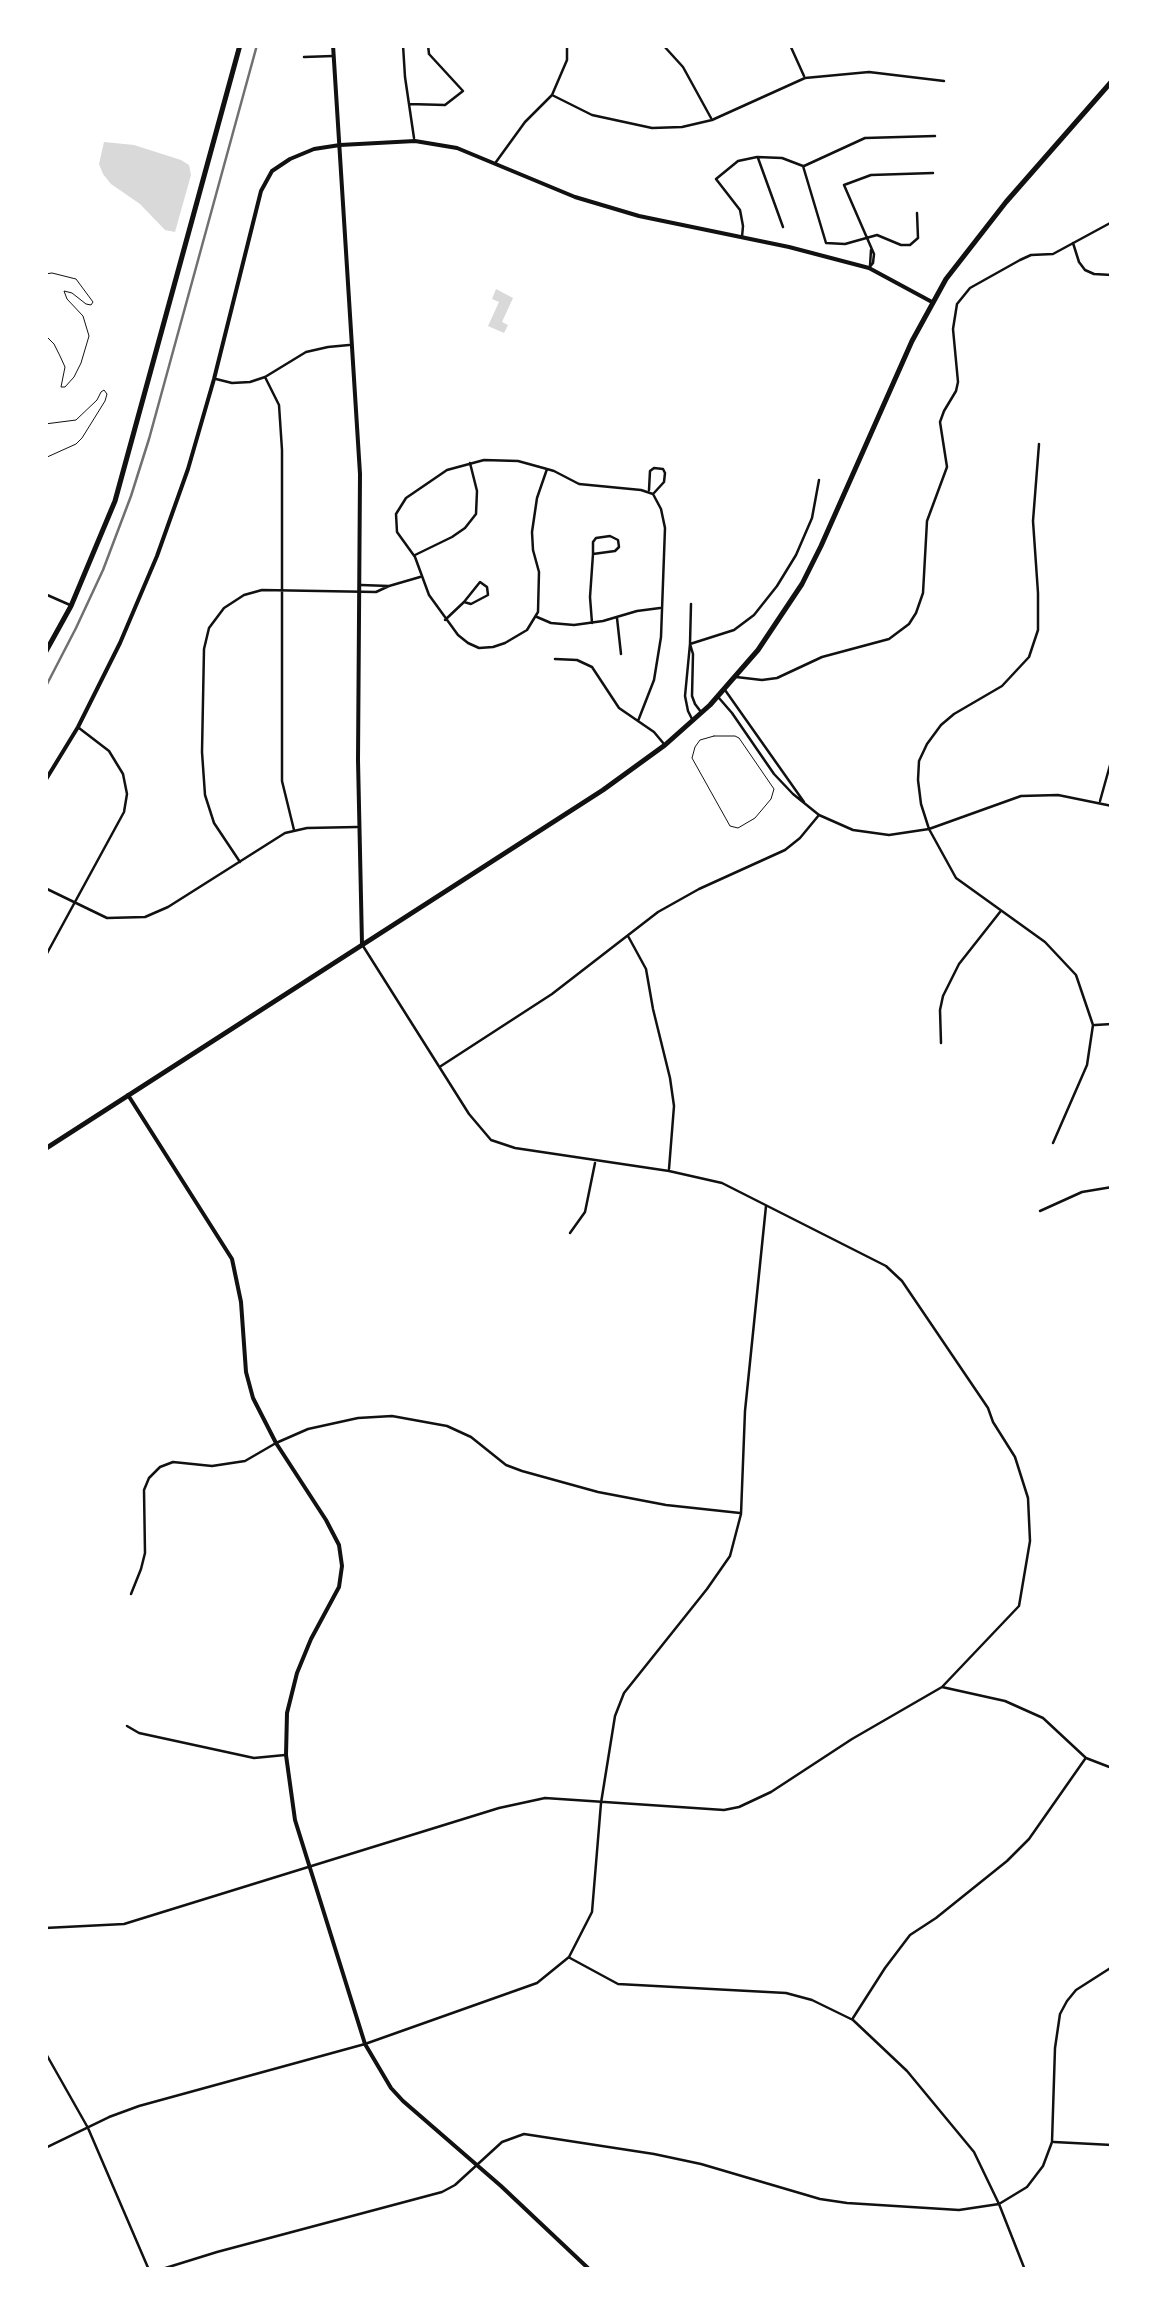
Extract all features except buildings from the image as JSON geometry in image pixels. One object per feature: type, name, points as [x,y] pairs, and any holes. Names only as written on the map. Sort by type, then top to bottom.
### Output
[{"type":"main road","points":[[45,653],[71,606],[115,501],[240,45]]},
{"type":"main road","points":[[45,1149],[604,790],[665,745],[725,690],[778,622],[810,569],[932,302],[980,234],[1112,81]]},
{"type":"street","points":[[45,1928],[124,1924],[500,1808],[545,1798],[724,1810],[739,1807],[771,1792],[942,1687],[1019,1606],[1030,1541],[1028,1498],[1016,1456],[902,1282],[886,1266],[722,1182],[514,1148],[491,1140],[469,1114],[362,945],[358,827],[360,474],[333,45]]},
{"type":"street","points":[[404,45],[404,77],[415,141]]},
{"type":"street","points":[[409,104],[444,105],[463,91],[429,54],[428,45]]},
{"type":"street","points":[[495,163],[552,94],[568,45]]},
{"type":"street","points":[[663,45],[683,68],[712,120]]},
{"type":"street","points":[[790,45],[805,78]]},
{"type":"street","points":[[304,57],[334,56]]},
{"type":"street","points":[[552,94],[592,115],[652,128],[712,120],[805,78],[870,72],[944,81]]},
{"type":"street","points":[[742,238],[740,210],[716,179],[738,162],[757,157],[782,158],[803,166],[865,138],[935,136]]},
{"type":"street","points":[[45,781],[120,643],[157,556],[214,378],[261,191],[272,170],[290,159],[314,149],[415,141],[457,148],[574,196],[639,216],[870,267],[932,302]]},
{"type":"street","points":[[757,157],[783,228]]},
{"type":"street","points":[[803,166],[826,242],[845,244],[877,235],[901,245],[914,243],[918,238],[917,213]]},
{"type":"street","points":[[870,267],[874,254],[844,186],[871,174],[933,174]]},
{"type":"street","points":[[736,677],[762,680],[781,676],[822,657],[889,639],[909,624],[922,594],[927,520],[947,471],[940,422],[958,382],[953,329],[958,304],[970,288],[1020,260],[1050,254],[1112,222]]},
{"type":"street","points":[[1073,243],[1086,272],[1112,275]]},
{"type":"street","points":[[214,378],[250,382],[306,352],[353,345]]},
{"type":"street","points":[[265,377],[278,405],[283,493],[282,781],[294,830]]},
{"type":"street","points":[[1039,444],[1033,521],[1038,630],[1029,657],[1002,686],[941,725],[918,761],[918,780],[920,804],[946,863],[960,883],[1045,942],[1076,975],[1093,1025],[1086,1065],[1053,1143]]},
{"type":"street","points":[[547,469],[535,506],[532,532],[539,602],[536,617],[516,638],[486,648],[468,643],[445,620],[426,588],[414,556],[396,529],[400,504],[433,478],[470,462],[518,461],[547,469],[580,484],[651,493],[664,482],[663,469],[650,471],[651,493],[661,509],[665,528],[658,662],[638,721]]},
{"type":"street","points":[[414,556],[452,537],[475,516],[477,491],[470,462]]},
{"type":"street","points":[[690,644],[739,627],[766,602],[805,536],[820,480]]},
{"type":"street","points":[[592,623],[593,542],[612,536],[618,540],[615,551],[593,554]]},
{"type":"street","points":[[240,862],[214,823],[205,795],[202,752],[208,628],[224,608],[244,595],[262,590],[389,586],[421,577]]},
{"type":"street","points":[[445,620],[480,582],[488,589],[486,597],[470,604],[464,602]]},
{"type":"street","points":[[45,594],[71,606]]},
{"type":"street","points":[[692,604],[685,696],[694,721]]},
{"type":"street","points":[[536,617],[564,625],[662,608]]},
{"type":"street","points":[[617,617],[621,654]]},
{"type":"street","points":[[690,644],[692,696],[702,713]]},
{"type":"street","points":[[555,659],[573,659],[589,665],[616,706],[657,734],[665,745]]},
{"type":"street","points":[[725,690],[808,807]]},
{"type":"street","points":[[718,697],[792,794],[819,815],[845,828],[899,834],[930,828],[1021,796],[1058,795],[1112,806]]},
{"type":"street","points":[[45,957],[124,812],[124,774],[109,751],[78,726]]},
{"type":"street","points":[[1099,802],[1112,758]]},
{"type":"street","points":[[440,1066],[552,994],[658,912],[686,895],[781,853],[819,815]]},
{"type":"street","points":[[45,888],[106,918],[145,917],[168,908],[272,840],[294,830],[358,827]]},
{"type":"street","points":[[941,1043],[943,996],[959,964],[1000,911]]},
{"type":"street","points":[[627,934],[646,969],[670,1078],[674,1106],[668,1171]]},
{"type":"street","points":[[1093,1025],[1112,1024]]},
{"type":"street","points":[[128,1095],[232,1259],[246,1372],[254,1398],[276,1443],[339,1545],[342,1566],[338,1587],[311,1639],[286,1713],[286,1755],[290,1798],[308,1869],[365,2044],[404,2102],[590,2270]]},
{"type":"street","points":[[570,1233],[585,1212],[595,1162]]},
{"type":"street","points":[[1040,1211],[1082,1192],[1112,1187]]},
{"type":"street","points":[[45,2148],[139,2106],[365,2044],[535,1984],[569,1957],[592,1912],[601,1803],[615,1716],[624,1693],[730,1556],[741,1514],[745,1411],[766,1206]]},
{"type":"street","points":[[131,1594],[145,1553],[144,1490],[160,1467],[173,1462],[212,1466],[245,1460],[308,1428],[358,1418],[392,1416],[460,1430],[506,1465],[594,1491],[741,1514]]},
{"type":"street","points":[[942,1687],[1005,1700],[1043,1718],[1086,1758],[1112,1768]]},
{"type":"street","points":[[127,1726],[254,1758],[286,1755]]},
{"type":"street","points":[[853,2020],[884,1968],[910,1935],[1030,1839],[1086,1758]]},
{"type":"street","points":[[569,1957],[618,1984],[785,1993],[812,2000],[853,2020],[906,2070],[974,2152],[1024,2270]]},
{"type":"street","points":[[159,2270],[442,2192],[502,2142],[524,2134],[692,2162],[828,2200],[959,2210],[999,2204],[1027,2187],[1043,2166],[1052,2142],[1060,2014],[1076,1990],[1112,1967]]},
{"type":"street","points":[[45,2052],[88,2128],[149,2270]]},
{"type":"street","points":[[1052,2142],[1112,2146]]},
{"type":"path","points":[[45,274],[76,279],[93,302],[86,304],[64,292],[83,316],[88,336],[81,363],[65,387],[61,387],[65,368],[45,335]]},
{"type":"path","points":[[45,424],[76,420],[101,392],[107,394],[82,438],[45,458]]},
{"type":"path","points":[[706,736],[735,736],[754,760],[773,787],[773,795],[751,821],[732,827],[696,766],[692,752],[706,736]]},
{"type":"shaded area","points":[[104,142],[134,145],[189,165],[191,175],[175,232],[165,230],[103,174],[99,164]]},
{"type":"shaded area","points":[[496,289],[513,298],[502,322],[508,325],[504,333],[488,326],[499,302],[492,299]]},
{"type":"railway","points":[[45,688],[103,570],[131,496],[257,45]]}]
